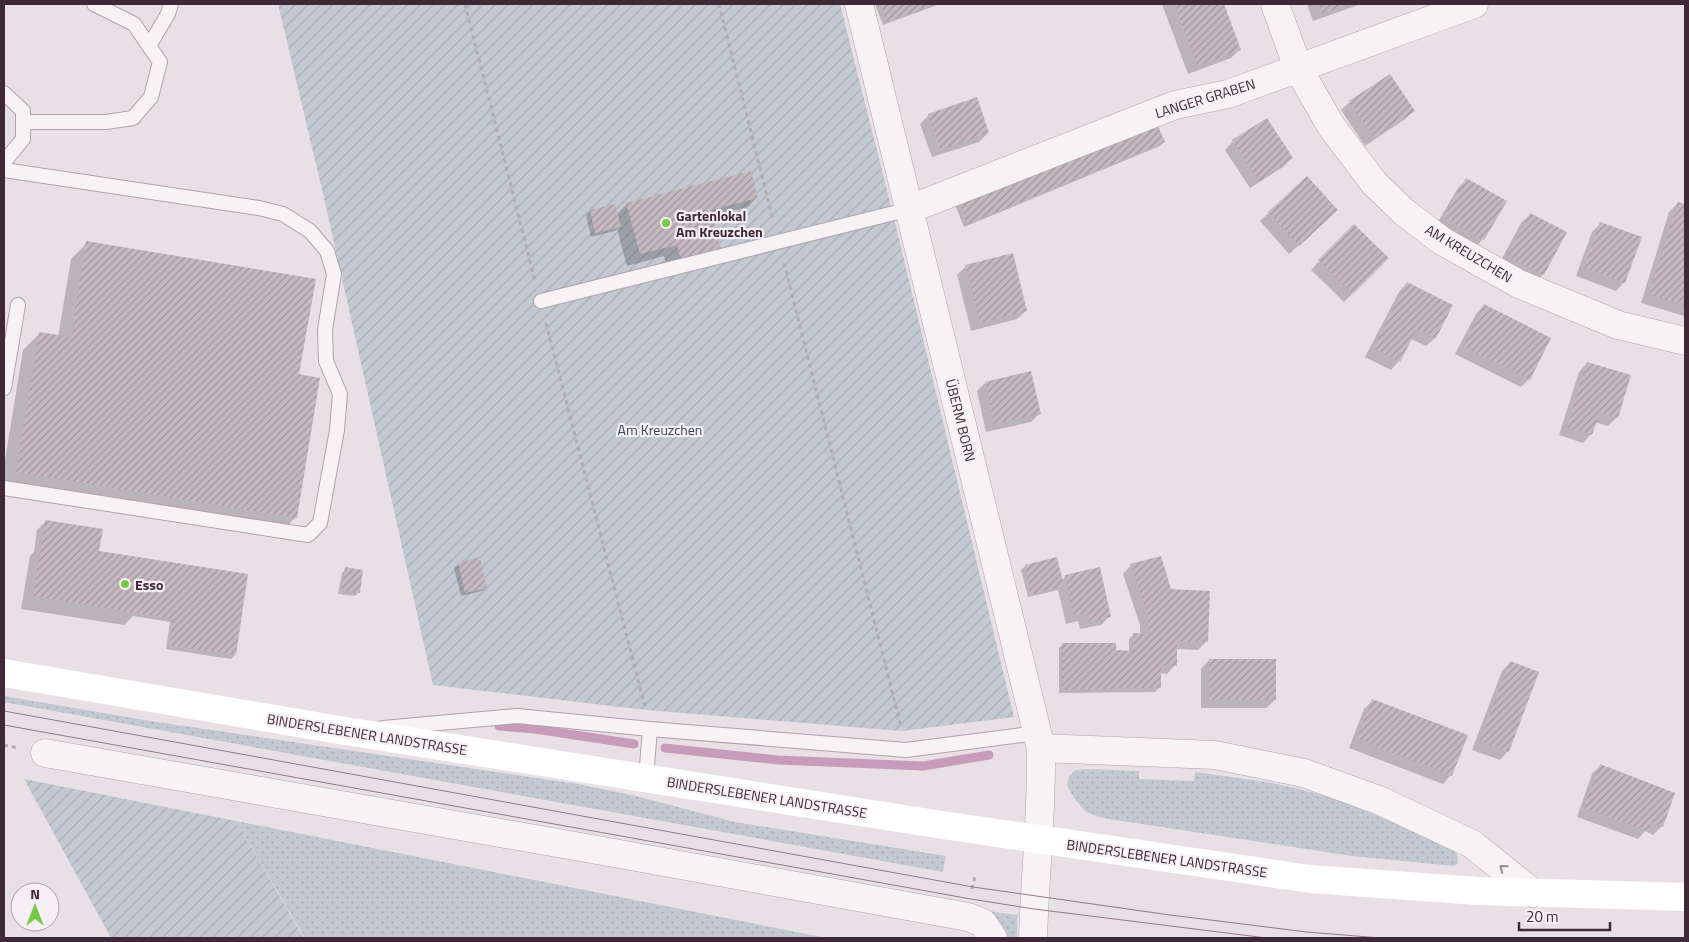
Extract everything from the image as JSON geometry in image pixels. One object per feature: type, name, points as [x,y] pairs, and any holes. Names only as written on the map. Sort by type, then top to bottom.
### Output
[{"type":"main road","name":"BINDERSLEBENER LANDSTRASSE","points":[[4,673],[345,731],[1039,839],[1310,879],[1478,891],[1685,897]]},
{"type":"street","name":"ÜBERM BORN","points":[[859,4],[1039,741],[1039,839],[1034,938]]},
{"type":"street","name":"AM KREUZCHEN","points":[[1275,4],[1298,68],[1331,126],[1374,183],[1404,212],[1442,241],[1519,284],[1618,325],[1685,341]]},
{"type":"street","name":"LANGER GRABEN","points":[[910,209],[1175,105],[1228,94],[1474,4]]},
{"type":"street","points":[[1039,741],[1215,755],[1304,773],[1381,801],[1472,844],[1533,893]]},
{"type":"street","points":[[45,752],[603,850],[968,917],[983,923],[993,938]]},
{"type":"lane","points":[[23,122],[106,122],[133,118],[151,97],[160,62],[134,24],[94,4]]},
{"type":"lane","points":[[149,46],[168,14],[171,4]]},
{"type":"lane","points":[[4,93],[23,110],[23,139],[4,162]]},
{"type":"lane","points":[[4,170],[260,208],[283,214],[310,231],[327,251],[334,274],[325,330],[326,361],[340,394],[337,430],[320,523],[308,535],[4,488]]},
{"type":"lane","points":[[540,301],[910,209]]},
{"type":"lane","points":[[4,388],[18,305]]},
{"type":"lane","points":[[345,731],[518,716],[906,750],[1039,741]]},
{"type":"lane","points":[[646,778],[650,729]]},
{"type":"path","points":[[465,4],[650,729]]},
{"type":"path","points":[[719,4],[906,750]]},
{"type":"green space","name":"Am Kreuzchen","points":[[278,4],[840,4],[893,214],[1014,717],[902,731],[646,710],[433,685],[324,198]]},
{"type":"green space","points":[[4,696],[144,720],[578,784],[636,796],[735,822],[946,856],[943,872],[4,702]]},
{"type":"green space","points":[[1076,770],[1139,771],[1139,779],[1194,781],[1195,772],[1267,782],[1300,789],[1345,803],[1452,849],[1457,854],[1458,863],[1454,866],[1352,856],[1102,818],[1086,812],[1074,798],[1067,785],[1069,776]]},
{"type":"green space","points":[[24,779],[236,821],[304,938],[111,938]]},
{"type":"green space","points":[[236,821],[827,938],[305,938]]},
{"type":"green space","points":[[981,910],[1017,915],[1017,938],[997,938]]},
{"type":"building","points":[[880,4],[936,4],[887,22]]},
{"type":"building","points":[[1174,4],[1224,4],[1241,50],[1197,66]]},
{"type":"building","points":[[1318,4],[1348,4],[1322,14]]},
{"type":"building","points":[[1390,74],[1415,111],[1374,138],[1349,101]]},
{"type":"building","points":[[977,97],[989,133],[940,150],[928,114]]},
{"type":"building","points":[[1267,118],[1293,158],[1259,181],[1232,140]]},
{"type":"building","points":[[1155,119],[1165,142],[968,224],[958,200]]},
{"type":"building","points":[[751,171],[758,198],[711,210],[721,249],[681,260],[677,245],[640,254],[626,203]]},
{"type":"building","points":[[1307,176],[1338,210],[1299,246],[1268,212]]},
{"type":"building","points":[[1466,178],[1507,201],[1484,240],[1443,217]]},
{"type":"building","points":[[1678,202],[1685,204],[1685,306],[1649,294]]},
{"type":"building","points":[[615,204],[621,227],[595,233],[590,210]]},
{"type":"building","points":[[1530,213],[1567,232],[1544,275],[1507,256]]},
{"type":"building","points":[[1600,222],[1642,237],[1625,283],[1584,268]]},
{"type":"building","points":[[1354,224],[1389,258],[1353,294],[1318,260]]},
{"type":"building","points":[[86,241],[316,279],[299,374],[320,378],[297,518],[16,472],[39,332],[71,337]]},
{"type":"building","points":[[1013,253],[1027,311],[980,323],[965,265]]},
{"type":"building","points":[[1407,282],[1453,305],[1436,338],[1417,329],[1400,362],[1373,348]]},
{"type":"building","points":[[1484,304],[1551,338],[1530,380],[1463,346]]},
{"type":"building","points":[[1587,362],[1631,375],[1618,418],[1600,413],[1592,435],[1567,427]]},
{"type":"building","points":[[1031,371],[1041,414],[994,424],[985,382]]},
{"type":"building","points":[[45,520],[103,529],[99,551],[248,574],[236,655],[169,645],[173,619],[33,596]]},
{"type":"building","points":[[1161,556],[1171,589],[1210,591],[1208,642],[1177,641],[1177,666],[1161,665],[1161,688],[1062,689],[1062,643],[1116,643],[1116,650],[1133,651],[1133,633],[1149,634],[1148,616],[1130,564]]},
{"type":"building","points":[[480,557],[487,588],[465,593],[458,563]]},
{"type":"building","points":[[1057,557],[1064,586],[1031,594],[1025,565]]},
{"type":"building","points":[[345,567],[363,570],[360,593],[342,590]]},
{"type":"building","points":[[1100,567],[1111,617],[1089,622],[1087,613],[1074,616],[1065,575]]},
{"type":"building","points":[[1209,659],[1276,659],[1276,700],[1209,700]]},
{"type":"building","points":[[1510,661],[1539,672],[1509,752],[1480,741]]},
{"type":"building","points":[[1372,699],[1468,735],[1452,776],[1357,739]]},
{"type":"building","points":[[1600,764],[1675,793],[1663,827],[1651,822],[1648,831],[1584,808]]},
{"type":"waterway","points":[[499,726],[535,729],[634,744]]},
{"type":"waterway","points":[[665,748],[778,760],[923,766],[989,755]]},
{"type":"tram line","points":[[4,711],[973,887],[1170,915],[1307,932],[1381,938]]},
{"type":"tram line","points":[[4,725],[971,899],[1034,909],[1267,938]]},
{"type":"place","name":"Gartenlokal Am Kreuzchen","points":[[666,223]]},
{"type":"place","name":"Esso","points":[[125,584]]}]
